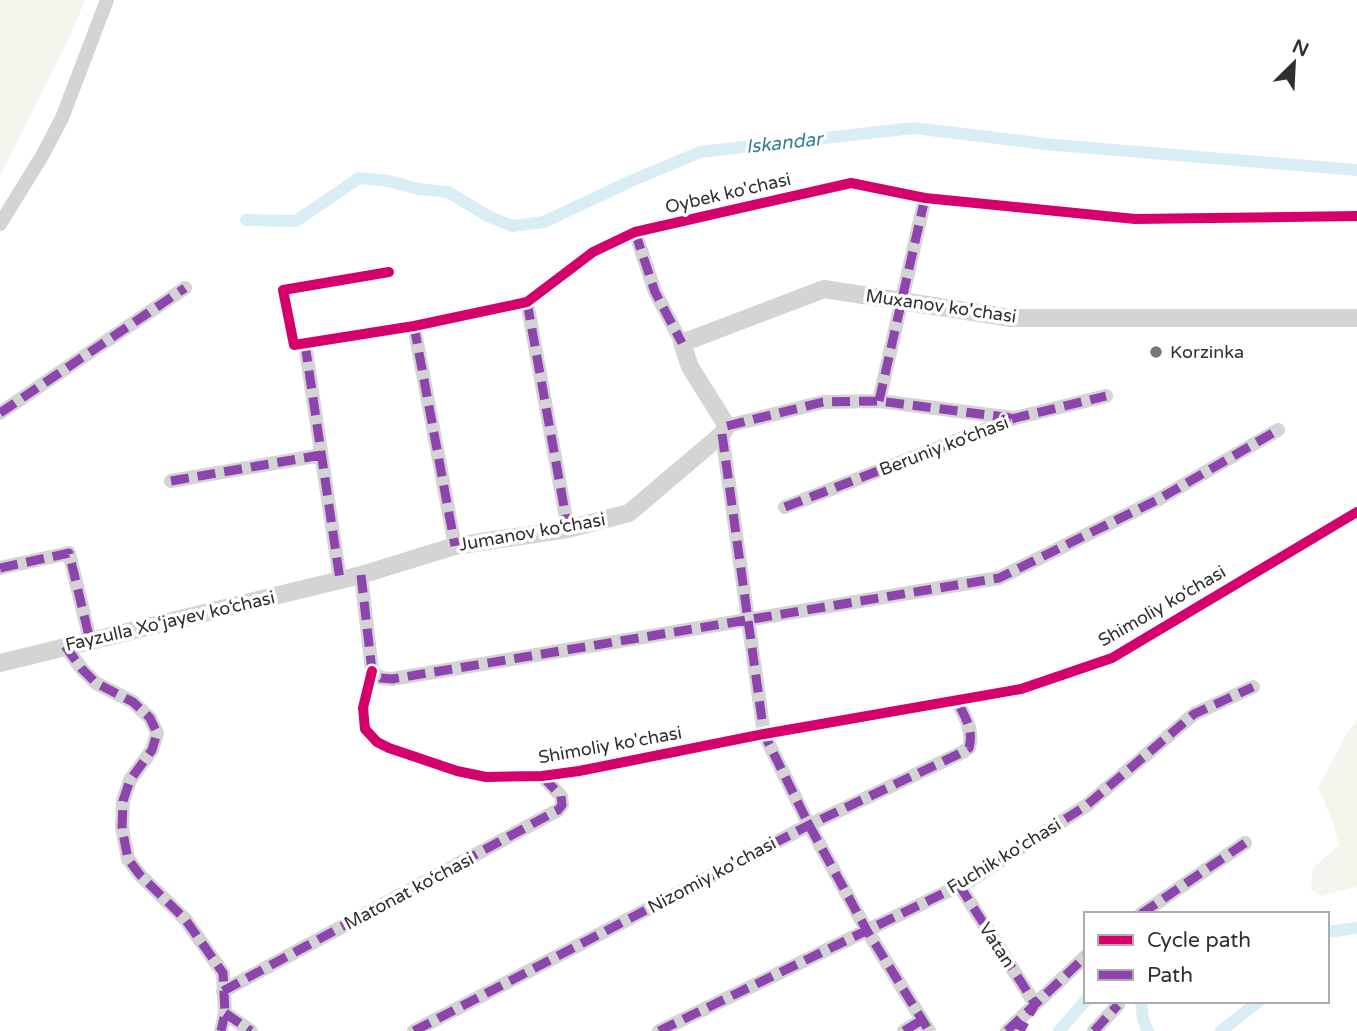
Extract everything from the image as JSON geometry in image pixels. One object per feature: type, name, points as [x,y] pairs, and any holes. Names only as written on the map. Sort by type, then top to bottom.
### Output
[{"type":"street","points":[[0,224],[43,156],[62,118],[107,0]]},
{"type":"street","name":"Oybek ko'chasi","points":[[305,344],[414,326],[527,302],[593,252],[635,232],[851,183],[925,198],[1135,219],[1357,216]]},
{"type":"street","points":[[879,401],[925,198]]},
{"type":"street","points":[[635,232],[655,292],[682,343],[690,366],[725,430],[747,619],[764,734],[809,825],[866,929],[925,1025],[904,1031]]},
{"type":"street","points":[[340,580],[305,344],[294,345],[283,290],[389,272]]},
{"type":"street","points":[[0,413],[185,288]]},
{"type":"street","name":"Muxanov ko'chasi","points":[[682,343],[824,289],[1011,318],[1357,318]]},
{"type":"street","points":[[527,302],[568,529]]},
{"type":"street","points":[[414,326],[455,546]]},
{"type":"street","name":"Beruniy ko‘chasi","points":[[785,508],[1015,418],[1106,396]]},
{"type":"street","name":"Jumanov ko‘chasi","points":[[340,580],[455,546],[568,529],[629,513],[725,430],[823,402],[879,401],[1015,418]]},
{"type":"street","points":[[361,575],[372,671],[381,678],[392,679],[999,578],[1159,499],[1278,430]]},
{"type":"street","points":[[171,481],[321,455]]},
{"type":"street","name":"Shimoliy ko‘chasi","points":[[764,734],[1021,689],[1112,658],[1357,512]]},
{"type":"street","points":[[0,568],[69,553],[90,640]]},
{"type":"street","name":"Fayzulla Xo‘jayev ko‘chasi","points":[[0,663],[340,580]]},
{"type":"street","points":[[65,646],[96,683],[133,702],[150,718],[157,733],[152,750],[130,780],[123,801],[122,828],[128,859],[140,875],[185,919],[223,972],[225,1013],[221,1031]]},
{"type":"street","name":"Shimoliy ko'chasi","points":[[372,671],[363,708],[365,729],[377,742],[457,771],[486,777],[542,776],[579,771],[764,734]]},
{"type":"street","name":"Fuchik ko'chasi","points":[[664,1030],[866,929],[959,886],[1087,805],[1194,714],[1253,687]]},
{"type":"street","name":"Nizomiy ko'chasi","points":[[414,1031],[809,825],[969,748],[972,738],[970,727],[957,701]]},
{"type":"street","name":"Matonat ko‘chasi","points":[[223,991],[558,810],[562,805],[561,796],[542,776]]},
{"type":"street","points":[[1144,912],[1245,843]]},
{"type":"street","name":"Vatan","points":[[959,886],[1035,1004]]},
{"type":"street","points":[[1007,1031],[1084,958]]},
{"type":"street","points":[[1094,1031],[1118,1005]]},
{"type":"street","points":[[225,1013],[251,1031]]},
{"type":"shaded area","points":[[0,0],[85,0],[68,41],[0,177]]},
{"type":"shaded area","points":[[1357,720],[1357,887],[1321,896],[1311,890],[1313,868],[1339,845],[1333,822],[1318,788]]},
{"type":"waterway","name":"Iskandar","points":[[246,220],[296,221],[359,178],[448,192],[488,216],[512,226],[544,222],[700,152],[914,128],[1054,145],[1357,170]]},
{"type":"waterway","points":[[1329,932],[1357,928]]},
{"type":"waterway","points":[[1059,1031],[1084,1002]]},
{"type":"waterway","points":[[1141,1003],[1148,1031]]},
{"type":"waterway","points":[[1221,1031],[1256,1003]]},
{"type":"marked path","points":[[879,401],[925,198]]},
{"type":"marked path","points":[[635,232],[655,292],[682,343]]},
{"type":"marked path","points":[[0,413],[185,288]]},
{"type":"marked path","points":[[527,302],[568,529]]},
{"type":"marked path","points":[[414,326],[455,546]]},
{"type":"marked path","points":[[305,344],[340,580]]},
{"type":"marked path","points":[[785,507],[1015,418],[1106,396]]},
{"type":"marked path","points":[[727,426],[823,402],[879,401],[1012,418]]},
{"type":"marked path","points":[[361,575],[372,671],[381,678],[392,679],[999,578],[1159,499],[1278,430]]},
{"type":"marked path","points":[[722,434],[764,734],[809,825],[866,929],[929,1031]]},
{"type":"marked path","points":[[171,481],[321,455]]},
{"type":"marked path","points":[[0,568],[69,553],[90,640]]},
{"type":"marked path","points":[[65,646],[96,683],[133,702],[150,718],[157,733],[152,750],[130,780],[123,801],[122,828],[128,859],[140,875],[185,919],[223,973],[225,1013],[221,1031]]},
{"type":"marked path","points":[[659,1031],[969,881],[1087,805],[1194,714],[1253,687]]},
{"type":"marked path","points":[[414,1031],[809,825],[963,752],[969,748],[970,735],[957,701]]},
{"type":"marked path","points":[[223,991],[558,810],[562,805],[561,796],[542,776]]},
{"type":"marked path","points":[[1144,912],[1245,843]]},
{"type":"marked path","points":[[959,885],[1035,1004],[1020,1031]]},
{"type":"marked path","points":[[1007,1031],[1084,958]]},
{"type":"marked path","points":[[1094,1031],[1118,1005]]},
{"type":"marked path","points":[[225,1013],[251,1031]]},
{"type":"marked path","points":[[904,1031],[922,1020]]},
{"type":"cycle path","points":[[389,272],[283,290],[294,345],[414,326],[527,302],[593,252],[635,232],[851,183],[925,198],[1135,219],[1357,216]]},
{"type":"cycle path","points":[[372,671],[363,708],[365,729],[377,742],[389,748],[457,771],[486,777],[542,776],[579,771],[764,734],[1021,689],[1112,658],[1357,512]]},
{"type":"place","name":"Korzinka","points":[[1156,352]]}]
